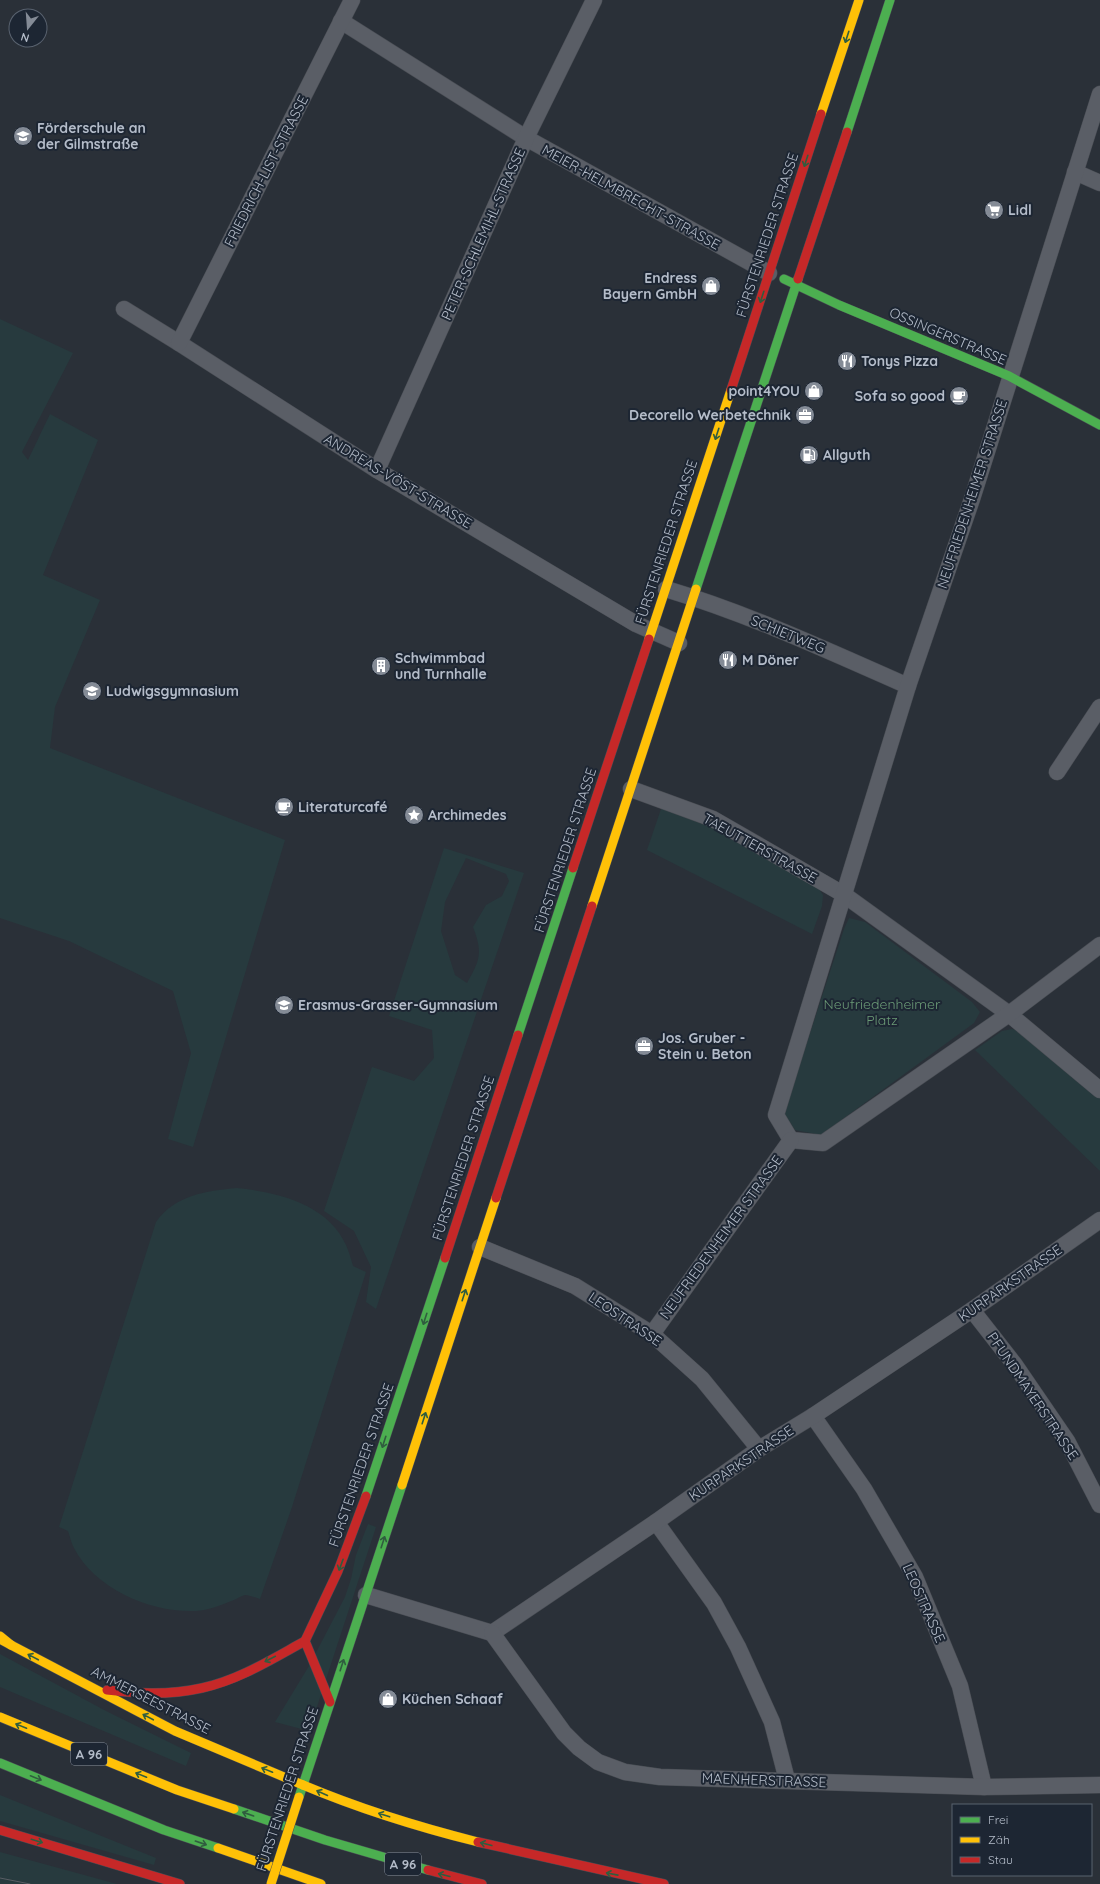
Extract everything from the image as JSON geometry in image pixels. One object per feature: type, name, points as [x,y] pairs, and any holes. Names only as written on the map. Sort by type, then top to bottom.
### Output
[{"type":"main road","name":"FÜRSTENRIEDER STRASSE","points":[[330,1702],[305,1641],[338,1572],[375,1470],[666,589],[776,276],[859,0]]},
{"type":"main road","name":"FÜRSTENRIEDER STRASSE","points":[[271,1884],[890,0]]},
{"type":"main road","name":"OSSINGERSTRASSE","points":[[776,276],[838,306],[1010,377],[1100,425]]},
{"type":"main road","points":[[0,1636],[11,1645]]},
{"type":"main road","points":[[0,1639],[11,1645]]},
{"type":"main road","points":[[96,1689],[153,1694],[202,1688],[231,1677],[305,1641]]},
{"type":"main road","name":"AMMERSEESTRASSE","points":[[11,1645],[175,1731],[340,1802],[421,1827],[566,1864],[664,1884]]},
{"type":"main road","name":"A 96","points":[[0,1717],[177,1790],[325,1840],[418,1868],[482,1884]]},
{"type":"main road","points":[[0,1763],[164,1830],[321,1884]]},
{"type":"main road","points":[[0,1830],[180,1884]]},
{"type":"street","name":"FRIEDRICH-LIST-STRASSE","points":[[179,343],[352,0]]},
{"type":"street","name":"PETER-SCHLEMIHL-STRASSE","points":[[377,470],[526,138],[594,0]]},
{"type":"street","name":"MEIER-HELMBRECHT-STRASSE","points":[[341,21],[526,138],[776,276]]},
{"type":"street","name":"NEUFRIEDENHEIMER STRASSE","points":[[843,894],[908,686],[972,499],[1100,94]]},
{"type":"street","points":[[1075,172],[1100,183]]},
{"type":"street","name":"ANDREAS-VÖST-STRASSE","points":[[124,309],[377,470],[623,616],[679,643]]},
{"type":"street","name":"SCHIETWEG","points":[[666,589],[694,597],[806,641],[908,686]]},
{"type":"street","points":[[1057,772],[1100,707]]},
{"type":"street","name":"TAEUTTERSTRASSE","points":[[631,788],[713,819],[843,894]]},
{"type":"street","points":[[1100,945],[1009,1014],[823,1143],[791,1140],[776,1115],[843,894],[1009,1014],[1100,1090]]},
{"type":"street","name":"NEUFRIEDENHEIMER STRASSE","points":[[652,1334],[791,1140]]},
{"type":"street","name":"KURPARKSTRASSE","points":[[492,1633],[656,1522],[758,1449],[813,1416],[972,1310],[1100,1220]]},
{"type":"street","name":"LEOSTRASSE","points":[[480,1247],[575,1286],[652,1334],[702,1379],[758,1449]]},
{"type":"street","name":"PFUNDMAYERSTRASSE","points":[[972,1310],[1015,1365],[1067,1440],[1100,1505]]},
{"type":"street","name":"LEOSTRASSE","points":[[813,1416],[864,1489],[915,1577],[960,1686],[984,1788]]},
{"type":"street","points":[[656,1522],[714,1603],[738,1647],[772,1722],[787,1780]]},
{"type":"street","points":[[366,1595],[492,1633]]},
{"type":"street","name":"MAENHERSTRASSE","points":[[492,1633],[564,1734],[579,1748],[598,1762],[625,1772],[660,1777],[787,1780],[984,1788],[1100,1785]]},
{"type":"green space","points":[[0,319],[73,353],[22,452],[28,460],[50,414],[98,440],[43,575],[100,600],[55,707],[50,748],[285,840],[193,1147],[168,1139],[191,1053],[173,991],[69,941],[0,918]]},
{"type":"green space","points":[[667,806],[711,825],[817,886],[823,895],[822,906],[812,934],[647,850],[661,809]]},
{"type":"green space","points":[[444,848],[524,873],[376,1309],[366,1302],[371,1267],[354,1231],[324,1211],[372,1067],[414,1081],[434,1058],[432,1030],[389,1016]],"holes":[[[466,858],[506,874],[509,881],[502,896],[486,905],[473,927],[478,943],[479,956],[475,968],[467,983],[455,975],[441,931],[445,902]]]},
{"type":"green space","name":"Neufriedenheimer Platz","points":[[849,918],[865,922],[972,1002],[980,1012],[974,1023],[821,1135],[795,1130],[784,1113],[844,929]]},
{"type":"green space","points":[[1012,1029],[1022,1032],[1100,1098],[1100,1171],[975,1050],[1002,1031]]},
{"type":"green space","points":[[237,1188],[284,1197],[314,1210],[327,1219],[338,1231],[346,1245],[353,1266],[366,1272],[292,1507],[260,1599],[245,1595],[205,1610],[179,1611],[143,1603],[126,1596],[110,1586],[83,1563],[72,1544],[68,1531],[59,1527],[156,1222],[172,1206],[182,1200],[203,1193]]},
{"type":"green space","points":[[368,1524],[376,1527],[309,1731],[275,1722],[309,1666],[345,1597],[351,1579],[356,1555]]},
{"type":"green space","points":[[0,1654],[106,1711],[191,1753],[186,1766],[0,1687]]},
{"type":"green space","points":[[0,1795],[156,1858],[154,1865],[0,1821]]},
{"type":"green space","points":[[0,1852],[117,1884],[0,1884]]},
{"type":"tram line","points":[[0,1878],[30,1884]]},
{"type":"traffic: fast","points":[[847,132],[890,0]]},
{"type":"traffic: fast","points":[[784,279],[839,305],[1009,376],[1100,425]]},
{"type":"traffic: fast","points":[[696,589],[798,279]]},
{"type":"traffic: fast","points":[[518,1035],[573,868]]},
{"type":"traffic: fast","points":[[366,1496],[445,1258]]},
{"type":"traffic: fast","points":[[299,1797],[402,1485]]},
{"type":"traffic: fast","points":[[0,1763],[164,1830],[218,1848]]},
{"type":"traffic: fast","points":[[234,1809],[325,1840],[428,1870]]},
{"type":"traffic: slow","points":[[821,114],[859,0]]},
{"type":"traffic: slow","points":[[649,639],[731,390]]},
{"type":"traffic: slow","points":[[592,906],[696,589]]},
{"type":"traffic: slow","points":[[402,1485],[496,1198]]},
{"type":"traffic: slow","points":[[0,1636],[11,1645],[175,1731],[303,1785]]},
{"type":"traffic: slow","points":[[0,1639],[11,1645]]},
{"type":"traffic: slow","points":[[0,1717],[177,1790],[234,1809]]},
{"type":"traffic: slow","points":[[303,1785],[389,1817],[478,1842]]},
{"type":"traffic: slow","points":[[271,1884],[299,1797]]},
{"type":"traffic: slow","points":[[218,1848],[321,1884]]},
{"type":"traffic: jam","points":[[731,390],[821,114]]},
{"type":"traffic: jam","points":[[798,279],[847,132]]},
{"type":"traffic: jam","points":[[573,868],[649,639]]},
{"type":"traffic: jam","points":[[496,1198],[592,906]]},
{"type":"traffic: jam","points":[[445,1258],[518,1035]]},
{"type":"traffic: jam","points":[[330,1702],[305,1641],[338,1571],[366,1496]]},
{"type":"traffic: jam","points":[[107,1690],[154,1693],[178,1692],[202,1688],[229,1680],[268,1662],[305,1641]]},
{"type":"traffic: jam","points":[[0,1830],[180,1884]]},
{"type":"traffic: jam","points":[[478,1842],[664,1884]]},
{"type":"traffic: jam","points":[[428,1870],[482,1884]]},
{"type":"place","name":"Förderschule an der Gilmstraße","points":[[23,136]]},
{"type":"place","name":"Lidl","points":[[994,210]]},
{"type":"place","name":"Endress Bayern GmbH","points":[[711,286]]},
{"type":"place","name":"Tonys Pizza","points":[[847,361]]},
{"type":"place","name":"point4YOU","points":[[814,391]]},
{"type":"place","name":"Sofa so good","points":[[959,396]]},
{"type":"place","name":"Decorello Werbetechnik","points":[[805,415]]},
{"type":"place","name":"Allguth","points":[[809,455]]},
{"type":"place","name":"M Döner","points":[[728,660]]},
{"type":"place","name":"Schwimmbad und Turnhalle","points":[[381,666]]},
{"type":"place","name":"Ludwigsgymnasium","points":[[92,691]]},
{"type":"place","name":"Literaturcafé","points":[[284,807]]},
{"type":"place","name":"Archimedes","points":[[414,815]]},
{"type":"place","name":"Erasmus-Grasser-Gymnasium","points":[[284,1005]]},
{"type":"place","name":"Jos. Gruber - Stein u. Beton","points":[[644,1046]]},
{"type":"place","name":"Küchen Schaaf","points":[[388,1699]]}]
